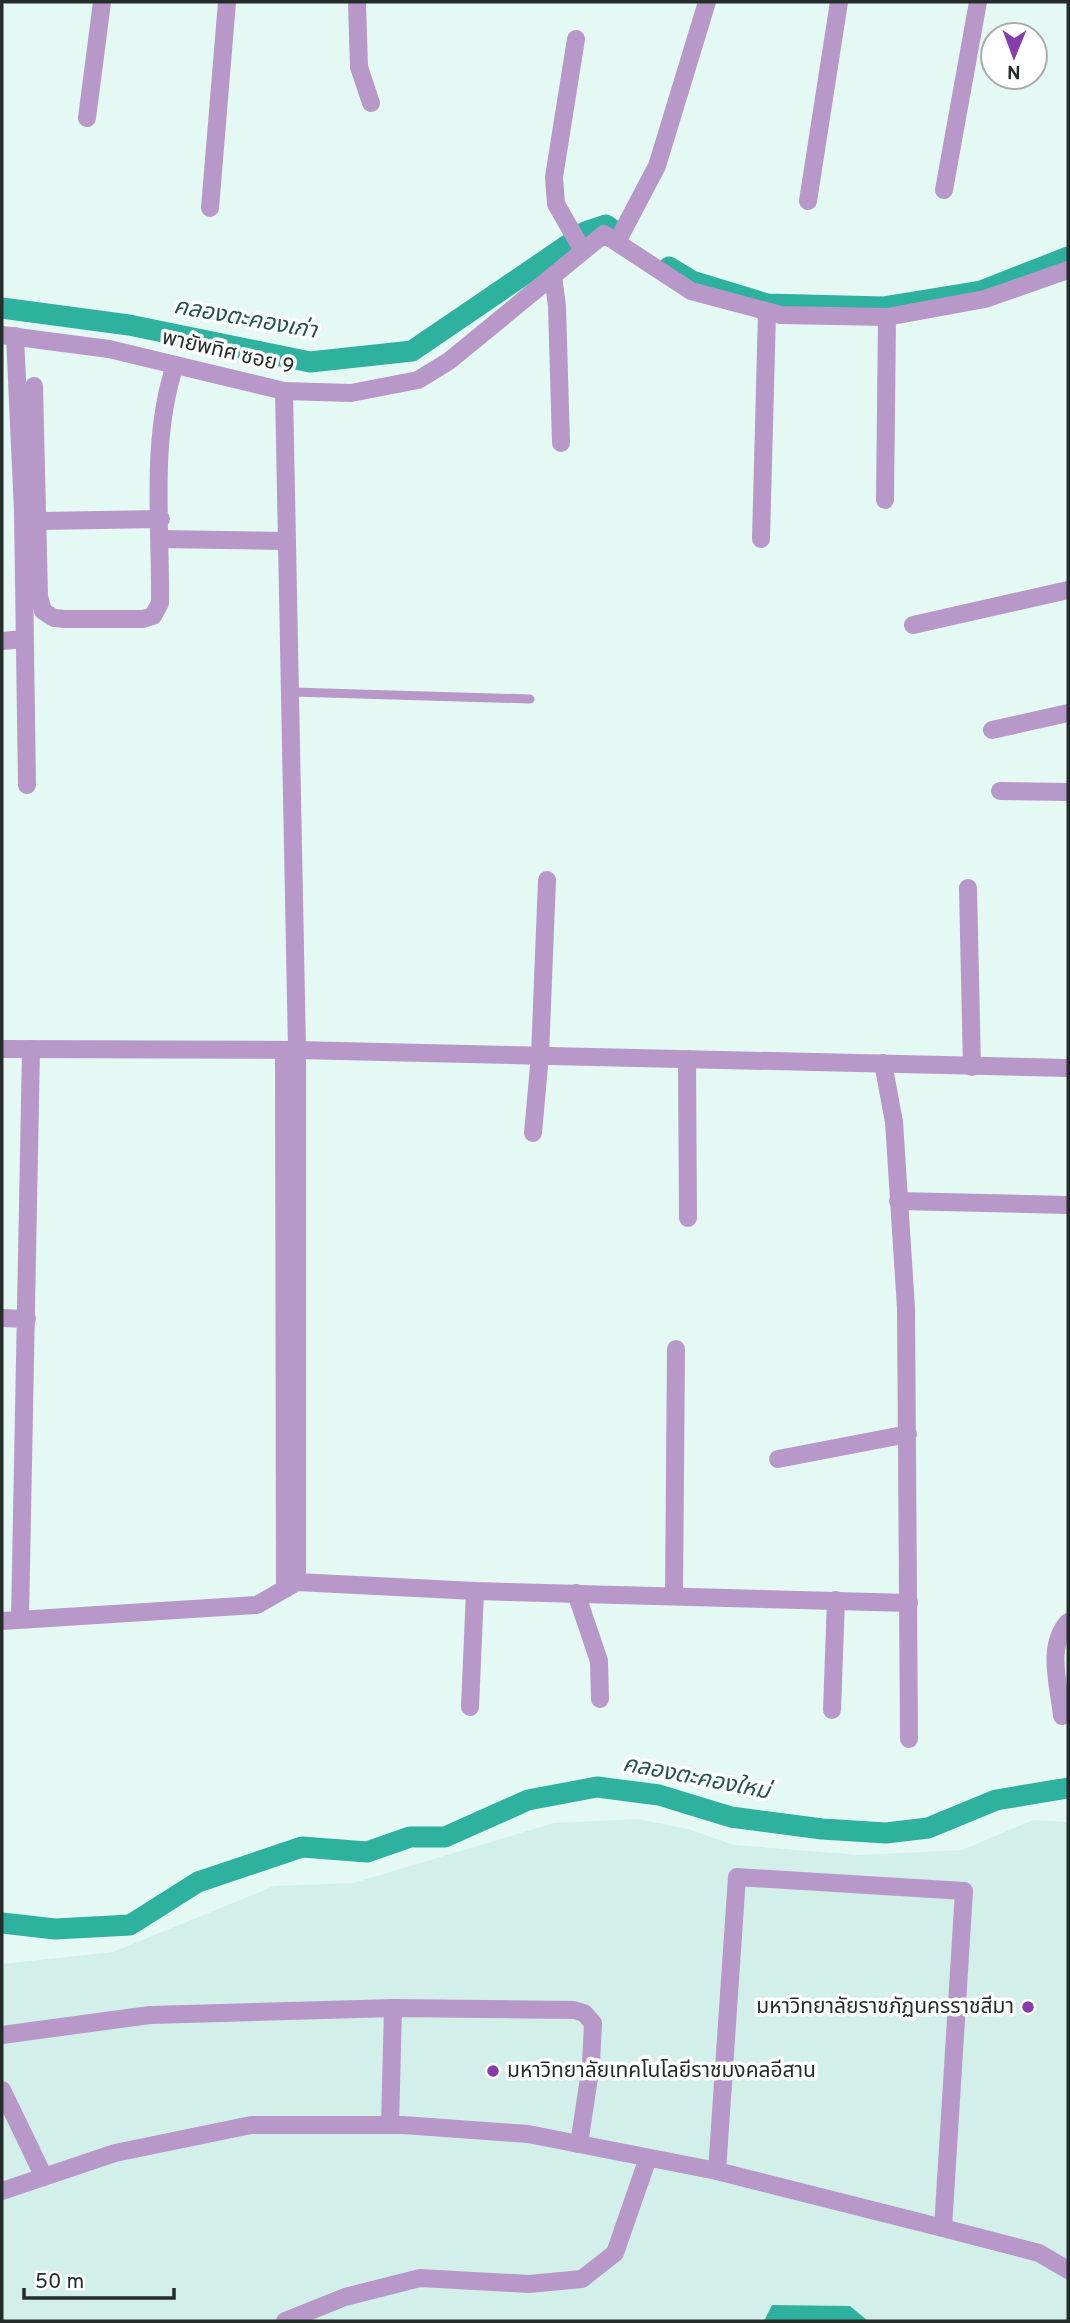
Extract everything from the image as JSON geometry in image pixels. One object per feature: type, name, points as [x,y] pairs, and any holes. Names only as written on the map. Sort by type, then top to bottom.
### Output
[{"type":"street","points":[[87,118],[102,2]]},
{"type":"street","points":[[210,208],[228,2]]},
{"type":"street","points":[[357,2],[359,67],[371,103]]},
{"type":"street","name":"พายัพทิศ ซอย 9","points":[[8,335],[109,349],[284,391],[351,393],[418,380],[449,362],[583,251],[611,238],[657,166],[707,2]]},
{"type":"street","points":[[808,201],[839,2]]},
{"type":"street","points":[[944,190],[978,2]]},
{"type":"street","points":[[576,38],[554,177],[556,204],[583,251]]},
{"type":"street","points":[[611,238],[691,291],[781,316],[887,317],[985,299],[1068,270]]},
{"type":"street","points":[[553,276],[557,306],[561,443]]},
{"type":"street","points":[[761,539],[767,312]]},
{"type":"street","points":[[885,500],[887,317]]},
{"type":"street","points":[[8,335],[24,639],[27,785]]},
{"type":"street","points":[[34,386],[40,596],[43,611],[54,618],[126,621],[153,616],[160,603],[161,519],[158,457],[163,400],[175,365]]},
{"type":"street","points":[[284,391],[292,692],[291,1585]]},
{"type":"street","points":[[39,521],[161,519]]},
{"type":"street","points":[[161,539],[288,541]]},
{"type":"street","points":[[913,625],[1068,590]]},
{"type":"street","points":[[2,641],[24,639]]},
{"type":"street","points":[[992,730],[1068,713]]},
{"type":"street","points":[[1000,791],[1068,792]]},
{"type":"street","points":[[533,1133],[540,1055],[547,880]]},
{"type":"street","points":[[968,888],[972,1067]]},
{"type":"street","points":[[2,1049],[290,1050],[1068,1068]]},
{"type":"street","points":[[20,1619],[31,1049]]},
{"type":"street","points":[[687,1059],[688,1218]]},
{"type":"street","points":[[883,1063],[894,1122],[906,1308],[909,1739]]},
{"type":"street","points":[[898,1201],[1068,1205]]},
{"type":"street","points":[[2,1318],[27,1319]]},
{"type":"street","points":[[674,1595],[676,1349]]},
{"type":"street","points":[[778,1459],[908,1434]]},
{"type":"street","points":[[2,1621],[257,1605],[291,1585],[909,1603]]},
{"type":"street","points":[[470,1707],[475,1591]]},
{"type":"street","points":[[576,1593],[599,1661],[600,1699]]},
{"type":"street","points":[[832,1710],[836,1600]]},
{"type":"street","points":[[1062,1716],[1055,1649],[1060,1631],[1068,1622]]},
{"type":"street","points":[[716,2171],[737,1878],[964,1891],[943,2228]]},
{"type":"street","points":[[2,2035],[150,2015],[393,2008],[579,2011],[587,2016],[593,2026],[590,2071],[579,2144]]},
{"type":"street","points":[[390,2125],[393,2008]]},
{"type":"street","points":[[2,2090],[44,2177]]},
{"type":"street","points":[[2,2191],[115,2153],[251,2125],[390,2125],[528,2134],[716,2171],[943,2228],[1039,2253],[1068,2270]]},
{"type":"street","points":[[285,2321],[345,2297],[421,2278],[528,2284],[582,2279],[615,2253],[648,2158]]},
{"type":"lane","points":[[292,692],[530,699]]},
{"type":"shaded area","name":"มหาวิทยาลัยเทคโนโลยีราชมงคลอีสาน","points":[[638,1819],[688,1829],[734,1845],[861,1855],[962,1850],[1033,1820],[1068,1822],[1068,2321],[2,2321],[2,1964],[113,1952],[274,1886],[353,1883],[554,1823]]},
{"type":"shaded area","points":[[772,2305],[850,2306],[868,2321],[764,2321]]},
{"type":"waterway","name":"คลองตะคองเก่า","points":[[585,232],[606,225],[613,230]]},
{"type":"waterway","name":"คลองตะคองเก่า","points":[[2,308],[129,325],[310,362],[412,351],[572,242]]},
{"type":"waterway","name":"คลองตะคองเก่า","points":[[669,267],[692,281],[767,304],[883,307],[981,291],[1068,257]]},
{"type":"waterway","name":"คลองตะคองใหม่","points":[[2,1923],[55,1929],[130,1925],[198,1882],[302,1847],[367,1852],[410,1837],[445,1837],[528,1800],[597,1787],[659,1795],[731,1817],[822,1829],[886,1833],[928,1828],[996,1800],[1068,1788]]},
{"type":"place","name":"มหาวิทยาลัยราชภัฏนครราชสีมา","points":[[1028,2007]]},
{"type":"place","name":"มหาวิทยาลัยเทคโนโลยีราชมงคลอีสาน","points":[[493,2071]]}]
